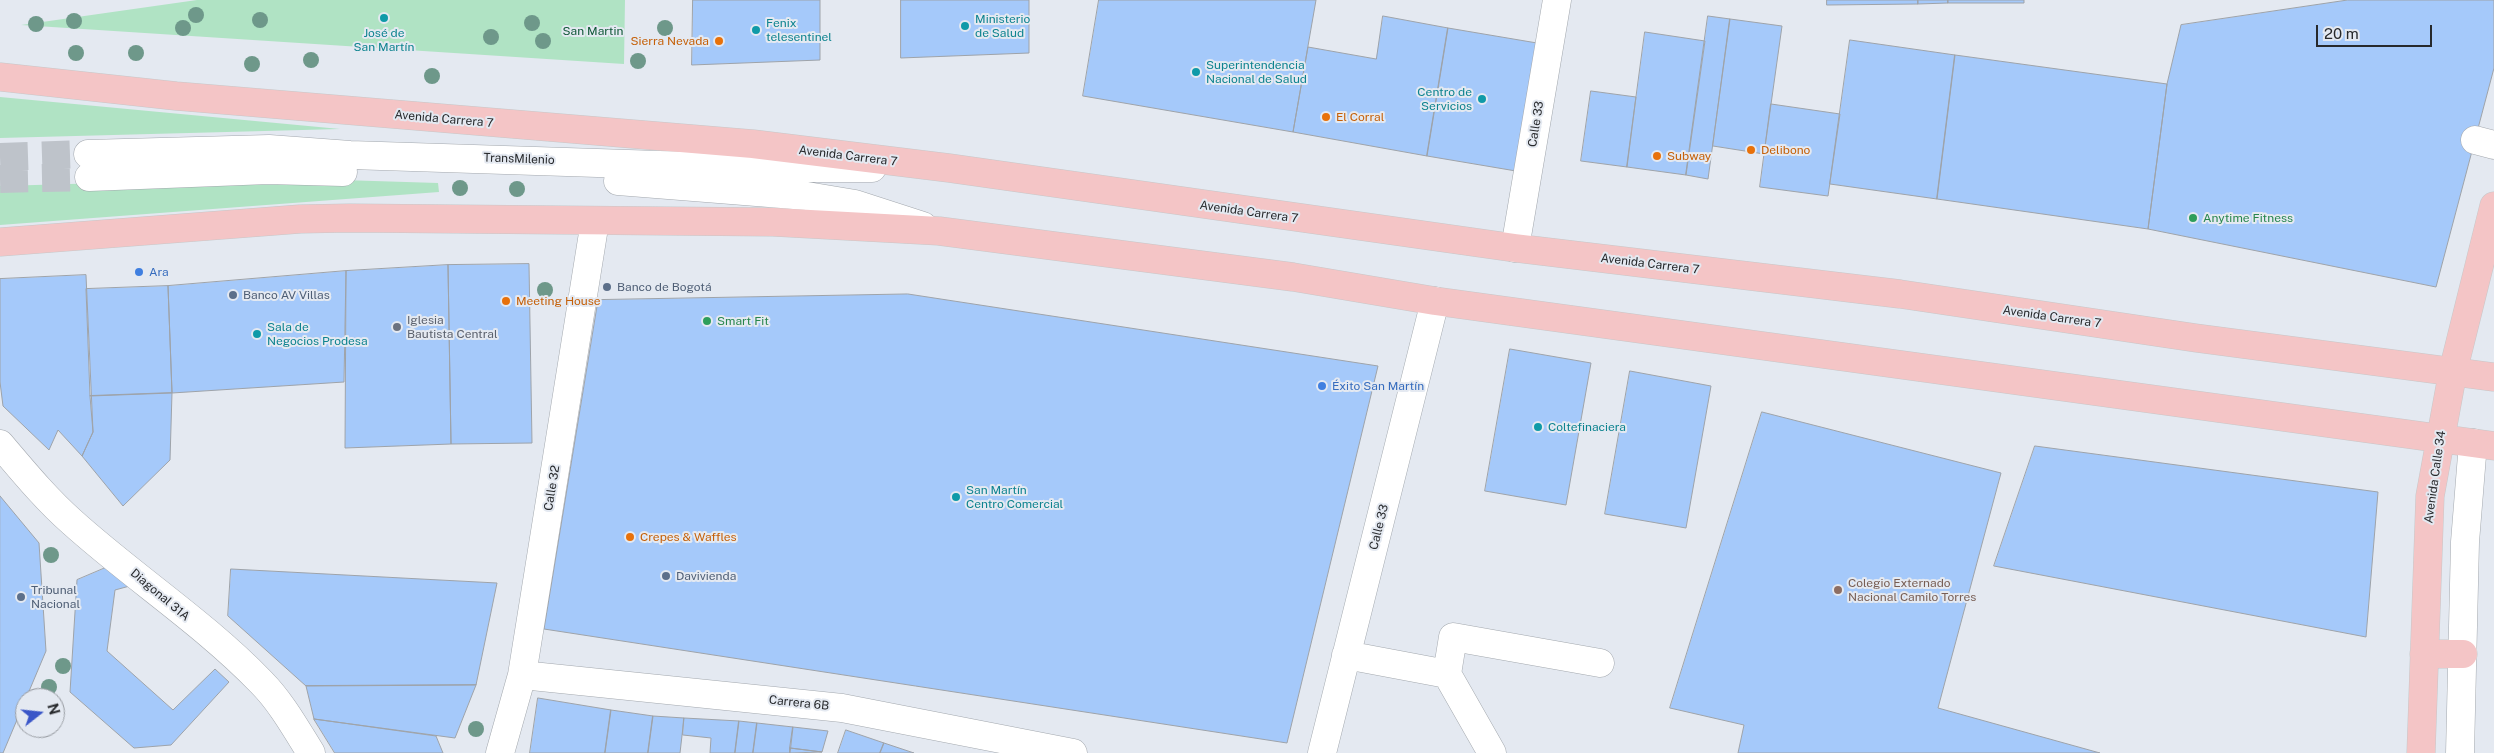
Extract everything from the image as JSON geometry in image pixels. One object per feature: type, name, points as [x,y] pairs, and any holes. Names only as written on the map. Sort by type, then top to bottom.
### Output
[{"type":"main road","name":"Avenida Carrera 7","points":[[0,77],[176,96],[753,144],[949,168],[1515,248],[1900,294],[2196,338],[2494,377]]},
{"type":"main road","name":"Avenida Calle 34","points":[[2421,753],[2429,504],[2453,371],[2494,206]]},
{"type":"main road","points":[[0,242],[300,219],[773,222],[939,231],[1293,277],[1435,301],[2483,445]]},
{"type":"main road","points":[[2424,654],[2462,654]]},
{"type":"street","name":"Calle 33","points":[[1515,248],[1557,0]]},
{"type":"street","name":"TransMilenio","points":[[939,231],[855,204],[807,196],[512,172],[268,170],[89,165],[269,149],[350,155],[752,168],[949,168]]},
{"type":"street","name":"Calle 32","points":[[500,753],[522,675],[595,221]]},
{"type":"street","name":"Calle 33","points":[[1322,753],[1435,301]]},
{"type":"street","name":"Diagonal 31A","points":[[0,444],[36,487],[72,522],[228,652],[262,683],[294,725],[311,753]]},
{"type":"street","points":[[2460,753],[2465,542],[2483,445]]},
{"type":"street","points":[[1492,753],[1447,674],[1454,637],[1600,663]]},
{"type":"street","points":[[1346,655],[1447,674]]},
{"type":"street","name":"Carrera 6B","points":[[522,675],[842,708],[1073,753]]},
{"type":"green space","name":"San Martin","points":[[197,0],[625,0],[624,64],[21,25]]},
{"type":"green space","points":[[0,97],[340,129],[0,138]]},
{"type":"green space","points":[[278,178],[438,183],[439,192],[0,225],[0,186]]},
{"type":"building","name":"Fenix telesentinel","points":[[693,0],[820,0],[820,60],[692,65]]},
{"type":"building","name":"Ministerio de Salud","points":[[901,0],[1029,0],[1029,53],[901,58]]},
{"type":"building","name":"Superintendencia Nacional de Salud","points":[[1099,0],[1316,0],[1293,132],[1083,96]]},
{"type":"building","points":[[1827,0],[1918,0],[1918,4],[1827,5]]},
{"type":"building","points":[[1918,0],[1948,0],[1948,3],[1918,4]]},
{"type":"building","points":[[1948,0],[2024,0],[2024,3],[1948,3]]},
{"type":"building","points":[[2348,0],[2494,0],[2494,68],[2436,287],[2148,229],[2167,84],[2181,25]]},
{"type":"building","points":[[1383,16],[1448,28],[1427,156],[1293,132],[1308,47],[1376,59]]},
{"type":"building","points":[[1708,16],[1730,19],[1708,179],[1686,175]]},
{"type":"building","points":[[1730,19],[1782,26],[1764,154],[1713,146]]},
{"type":"building","name":"Centro de Servicios","points":[[1448,28],[1537,43],[1516,171],[1427,156]]},
{"type":"building","points":[[1645,32],[1705,41],[1686,175],[1627,167]]},
{"type":"building","points":[[1850,40],[1955,55],[1937,199],[1830,184]]},
{"type":"building","points":[[1955,55],[2167,84],[2148,229],[1937,199]]},
{"type":"building","points":[[1591,91],[1636,97],[1627,167],[1581,161]]},
{"type":"building","points":[[1771,104],[1840,114],[1828,196],[1760,187]]},
{"type":"building","points":[[529,264],[532,443],[451,444],[448,265]]},
{"type":"building","name":"Iglesia Bautista Central","points":[[448,265],[451,444],[345,448],[346,271]]},
{"type":"building","name":"Sala de Negocios Prodesa","points":[[346,271],[344,382],[172,393],[168,286]]},
{"type":"building","points":[[86,275],[93,432],[82,456],[58,430],[49,450],[3,406],[0,382],[0,279]]},
{"type":"building","points":[[168,286],[172,393],[90,396],[86,289]]},
{"type":"building","name":"San Martín Centro Comercial","points":[[908,294],[1378,366],[1287,743],[544,629],[598,300]]},
{"type":"building","name":"Coltefinaciera","points":[[1510,349],[1591,363],[1566,505],[1485,491]]},
{"type":"building","points":[[1630,371],[1711,386],[1686,528],[1605,514]]},
{"type":"building","points":[[172,393],[170,460],[123,506],[82,456],[93,432],[90,396]]},
{"type":"building","name":"Colegio Externado Nacional Camilo Torres","points":[[1762,412],[2001,473],[1938,708],[2100,753],[1738,753],[1744,725],[1670,708]]},
{"type":"building","points":[[2035,446],[2378,492],[2366,637],[1994,566]]},
{"type":"building","name":"Tribunal Nacional","points":[[0,496],[39,543],[46,651],[30,688],[15,688],[15,725],[3,753],[0,753]]},
{"type":"building","points":[[117,563],[137,584],[115,590],[107,651],[173,710],[215,669],[229,682],[171,745],[134,748],[70,692],[77,580]]},
{"type":"building","points":[[231,569],[497,583],[476,685],[306,686],[228,616]]},
{"type":"building","points":[[476,685],[455,738],[314,719],[306,686]]},
{"type":"building","points":[[538,698],[611,710],[605,753],[530,753]]},
{"type":"building","points":[[611,710],[653,716],[648,753],[605,753]]},
{"type":"building","points":[[653,716],[684,718],[680,753],[648,753]]},
{"type":"building","points":[[684,718],[739,721],[735,753],[710,753],[711,738],[683,735]]},
{"type":"building","points":[[314,719],[436,736],[443,753],[335,753]]},
{"type":"building","points":[[739,721],[757,723],[753,753],[735,753]]},
{"type":"building","points":[[757,723],[793,727],[790,753],[753,753]]},
{"type":"building","points":[[793,727],[828,731],[822,752],[790,748]]},
{"type":"building","points":[[846,730],[884,743],[880,753],[838,753]]},
{"type":"building","points":[[884,743],[914,753],[880,753]]},
{"type":"building","points":[[790,748],[822,752],[790,753]]},
{"type":"tunnel","points":[[0,157],[88,154]]},
{"type":"tunnel","points":[[0,179],[89,177]]},
{"type":"place","name":"José de San Martín","points":[[384,18]]},
{"type":"place","name":"Ministerio de Salud","points":[[965,26]]},
{"type":"place","name":"Fenix telesentinel","points":[[756,30]]},
{"type":"place","name":"Sierra Nevada","points":[[719,41]]},
{"type":"place","name":"Superintendencia Nacional de Salud","points":[[1196,72]]},
{"type":"place","name":"Centro de Servicios","points":[[1482,99]]},
{"type":"place","name":"El Corral","points":[[1326,117]]},
{"type":"place","name":"Delibono","points":[[1751,150]]},
{"type":"place","name":"Subway","points":[[1657,156]]},
{"type":"place","name":"Anytime Fitness","points":[[2193,218]]},
{"type":"place","name":"Ara","points":[[139,272]]},
{"type":"place","name":"Banco de Bogotá","points":[[607,287]]},
{"type":"place","name":"Banco AV Villas","points":[[233,295]]},
{"type":"place","name":"Meeting House","points":[[506,301]]},
{"type":"place","name":"Smart Fit","points":[[707,321]]},
{"type":"place","name":"Iglesia Bautista Central","points":[[397,327]]},
{"type":"place","name":"Sala de Negocios Prodesa","points":[[257,334]]},
{"type":"place","name":"Éxito San Martín","points":[[1322,386]]},
{"type":"place","name":"Coltefinaciera","points":[[1538,427]]},
{"type":"place","name":"San Martín Centro Comercial","points":[[956,497]]},
{"type":"place","name":"Crepes & Waffles","points":[[630,537]]},
{"type":"place","name":"Davivienda","points":[[666,576]]},
{"type":"place","name":"Colegio Externado Nacional Camilo Torres","points":[[1838,590]]},
{"type":"place","name":"Tribunal Nacional","points":[[21,597]]}]
